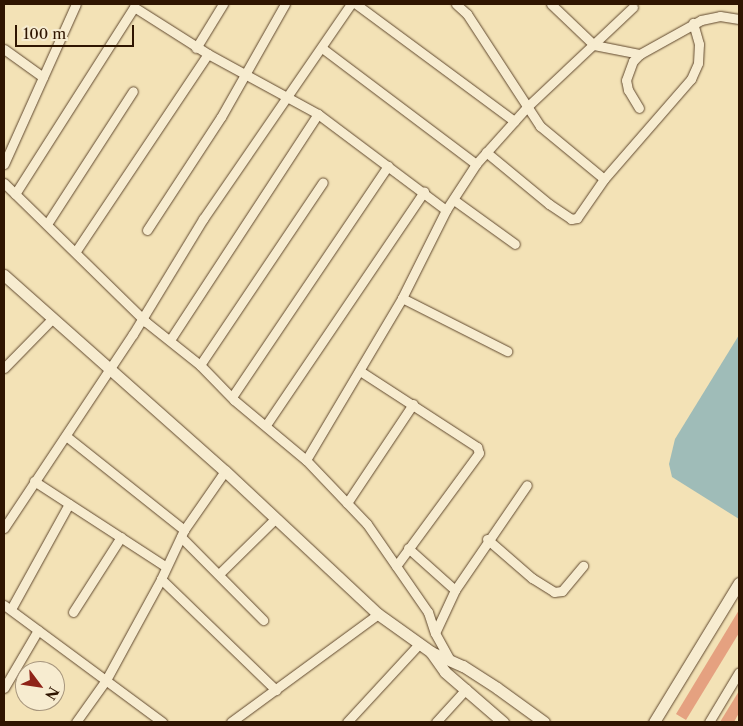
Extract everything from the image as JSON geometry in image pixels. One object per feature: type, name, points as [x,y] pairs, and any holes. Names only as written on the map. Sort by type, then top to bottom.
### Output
[{"type":"street","points":[[4,164],[76,4]]},
{"type":"street","points":[[196,48],[222,4]]},
{"type":"street","points":[[147,230],[222,117],[286,4]]},
{"type":"street","points":[[4,528],[142,318],[203,219],[351,4]]},
{"type":"street","points":[[356,4],[514,121]]},
{"type":"street","points":[[456,4],[467,14],[526,108],[556,142],[604,179]]},
{"type":"street","points":[[551,4],[594,45],[640,54]]},
{"type":"street","points":[[15,194],[133,5],[196,48],[318,114],[446,210]]},
{"type":"street","points":[[306,460],[402,298],[446,210],[476,164],[526,108],[633,7]]},
{"type":"street","points":[[639,108],[628,90],[626,80],[633,61],[640,54],[693,23],[720,16],[739,19]]},
{"type":"street","points":[[486,152],[570,219],[577,218],[604,179],[691,79],[698,63],[699,44],[693,23]]},
{"type":"street","points":[[322,48],[476,164]]},
{"type":"street","points":[[4,49],[43,77]]},
{"type":"street","points":[[76,252],[208,54]]},
{"type":"street","points":[[47,224],[133,91]]},
{"type":"street","points":[[170,340],[318,114]]},
{"type":"street","points":[[232,397],[388,166]]},
{"type":"street","points":[[200,365],[323,182]]},
{"type":"street","points":[[4,183],[142,318],[200,365],[232,397],[306,460],[347,503],[379,539],[428,612],[435,633],[450,660]]},
{"type":"street","points":[[266,425],[424,192]]},
{"type":"street","points":[[454,200],[515,244]]},
{"type":"street","points":[[4,275],[51,320],[226,471],[274,519],[378,614],[419,644],[498,688],[544,722]]},
{"type":"street","points":[[402,298],[507,351]]},
{"type":"street","points":[[4,368],[51,320]]},
{"type":"street","points":[[360,371],[477,447],[479,453],[396,566]]},
{"type":"street","points":[[347,503],[413,404]]},
{"type":"street","points":[[66,436],[182,533],[263,620]]},
{"type":"street","points":[[76,722],[106,680],[161,579],[165,566],[182,533],[226,471]]},
{"type":"street","points":[[34,481],[165,566]]},
{"type":"street","points":[[435,633],[446,614],[455,590],[487,539],[526,485]]},
{"type":"street","points":[[69,504],[7,607],[162,722]]},
{"type":"street","points":[[220,573],[274,519]]},
{"type":"street","points":[[74,612],[120,537]]},
{"type":"street","points":[[487,539],[532,578],[554,592],[562,591],[582,566]]},
{"type":"street","points":[[408,548],[455,590]]},
{"type":"street","points":[[161,579],[276,690]]},
{"type":"street","points":[[654,722],[739,583]]},
{"type":"street","points":[[230,722],[378,614]]},
{"type":"street","points":[[4,688],[38,630]]},
{"type":"street","points":[[347,722],[419,644]]},
{"type":"street","points":[[432,652],[445,672],[503,722]]},
{"type":"street","points":[[709,722],[739,672]]},
{"type":"street","points":[[436,722],[466,690]]},
{"type":"water","points":[[739,335],[739,519],[672,477],[669,464],[675,439]]},
{"type":"building","points":[[739,610],[739,633],[686,720],[676,714]]},
{"type":"building","points":[[739,691],[739,713],[734,722],[720,722]]}]
